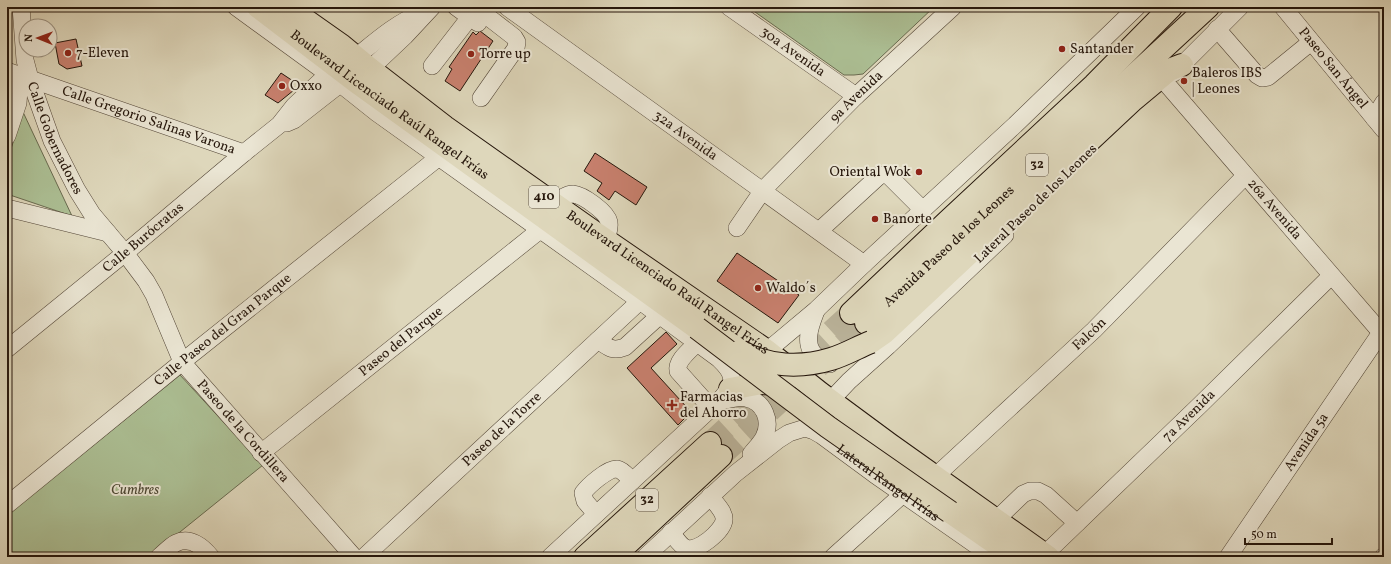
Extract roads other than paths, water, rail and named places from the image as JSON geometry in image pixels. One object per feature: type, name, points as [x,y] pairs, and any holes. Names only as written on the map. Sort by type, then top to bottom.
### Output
[{"type":"main road","name":"Boulevard Licenciado Raúl Rangel Frías","points":[[258,7],[346,68],[445,126],[554,204],[767,351],[889,444],[931,481],[933,485],[992,517]]},
{"type":"main road","name":"Boulevard Licenciado Raúl Rangel Frías","points":[[287,7],[387,112],[697,336],[1015,557]]},
{"type":"main road","name":"Avenida Paseo de los Leones","points":[[869,331],[948,221],[1094,84],[1171,7]]},
{"type":"main road","name":"Avenida Paseo de los Leones","points":[[869,331],[1208,7]]},
{"type":"main road","points":[[299,53],[346,68]]},
{"type":"main road","points":[[697,336],[748,356],[785,365],[807,364],[832,359],[869,331],[884,333],[1133,100],[1169,70],[1182,64]]},
{"type":"main road","points":[[719,359],[742,356],[745,350],[745,344],[736,329]]},
{"type":"main road","points":[[720,400],[762,383],[788,384],[826,396]]},
{"type":"main road","points":[[874,474],[887,472],[896,464],[896,457],[889,444]]},
{"type":"main road","name":"32","points":[[585,557],[715,450],[613,557]]},
{"type":"main road","points":[[903,494],[931,481]]},
{"type":"main road","points":[[992,517],[1046,556]]},
{"type":"street","name":"Calle Gobernadores","points":[[21,7],[25,60],[19,75],[77,190],[92,214],[125,253]]},
{"type":"street","points":[[236,7],[299,53]]},
{"type":"street","points":[[305,7],[321,19],[346,68]]},
{"type":"street","name":"32a Avenida","points":[[507,7],[864,264]]},
{"type":"street","name":"30a Avenida","points":[[729,7],[856,96]]},
{"type":"street","name":"9a Avenida","points":[[737,228],[763,190],[856,96],[952,7]]},
{"type":"street","points":[[767,351],[816,310],[1015,125],[1137,7]]},
{"type":"street","name":"Paseo San Ángel","points":[[1283,7],[1379,124]]},
{"type":"street","name":"Lateral Paseo de los Leones","points":[[826,396],[849,381],[869,331],[1165,82],[1217,29],[1241,8]]},
{"type":"street","name":"Calle Burócratas","points":[[7,349],[125,253],[244,153],[280,125],[294,120],[346,68],[409,32],[429,9]]},
{"type":"street","points":[[463,12],[500,40]]},
{"type":"street","points":[[432,66],[463,12]]},
{"type":"street","points":[[463,12],[483,13],[514,37],[517,42],[516,48],[481,98]]},
{"type":"street","points":[[1217,29],[1257,75],[1262,78],[1268,77],[1311,42]]},
{"type":"street","points":[[7,136],[18,104],[19,75]]},
{"type":"street","name":"Calle Gregorio Salinas Varona","points":[[19,75],[244,153]]},
{"type":"street","name":"26a Avenida","points":[[1165,82],[1331,276],[1383,332]]},
{"type":"street","points":[[1379,124],[1384,102]]},
{"type":"street","points":[[387,112],[439,157],[540,230],[660,316],[697,336],[728,367],[731,374],[732,380],[720,400],[550,557]]},
{"type":"street","name":"Calle Paseo del Gran Parque","points":[[7,505],[182,362],[439,157]]},
{"type":"street","points":[[819,231],[880,175],[888,175],[923,210]]},
{"type":"street","name":"Falcón","points":[[931,481],[1094,330],[1245,176]]},
{"type":"street","points":[[554,204],[567,195],[573,194],[598,208],[606,214],[609,220],[610,228],[599,235]]},
{"type":"street","points":[[7,208],[108,233]]},
{"type":"street","name":"Paseo del Parque","points":[[261,453],[540,230]]},
{"type":"street","name":"Paseo de la Cordillera","points":[[125,253],[154,295],[182,362],[354,557]]},
{"type":"street","name":"7a Avenida","points":[[1046,556],[1077,523],[1331,276]]},
{"type":"street","name":"Paseo de la Torre","points":[[364,557],[640,301]]},
{"type":"street","points":[[816,310],[808,333],[809,345],[814,355],[830,364],[844,365],[858,362],[869,331]]},
{"type":"street","points":[[598,340],[612,350],[618,350],[625,347],[660,316]]},
{"type":"street","name":"Avenida 5a","points":[[1228,557],[1383,332]]},
{"type":"street","points":[[645,557],[736,473],[764,436],[767,425],[764,410],[756,402],[745,398],[720,400],[678,371],[680,363],[697,336]]},
{"type":"street","name":"Lateral Rangel Frías","points":[[736,473],[778,440],[789,433],[805,428],[814,431],[993,557]]},
{"type":"street","points":[[596,514],[585,501],[583,493],[587,488],[610,470],[614,469],[622,471],[632,481]]},
{"type":"street","points":[[992,517],[1023,494],[1030,491],[1038,491],[1046,495],[1077,523]]},
{"type":"street","points":[[833,557],[903,494]]},
{"type":"street","points":[[671,532],[685,548],[697,548],[708,540],[720,528],[724,521],[721,510],[710,496]]},
{"type":"street","points":[[159,557],[176,543],[184,541],[194,542],[204,548],[211,557]]},
{"type":"tunnel","points":[[710,443],[851,313]]},
{"type":"tunnel","points":[[721,456],[866,323]]},
{"type":"place","name":"Santander","points":[[1062,49]]},
{"type":"place","name":"7-Eleven","points":[[68,53]]},
{"type":"place","name":"Torre up","points":[[471,54]]},
{"type":"place","name":"Baleros IBS | Leones","points":[[1184,81]]},
{"type":"place","name":"Oxxo","points":[[282,86]]},
{"type":"place","name":"Oriental Wok","points":[[919,172]]},
{"type":"place","name":"Banorte","points":[[875,219]]},
{"type":"place","name":"Waldo´s","points":[[758,288]]},
{"type":"place","name":"Farmacias del Ahorro","points":[[672,405]]},
{"type":"park label","name":"Cumbres","points":[[135,490]]}]
